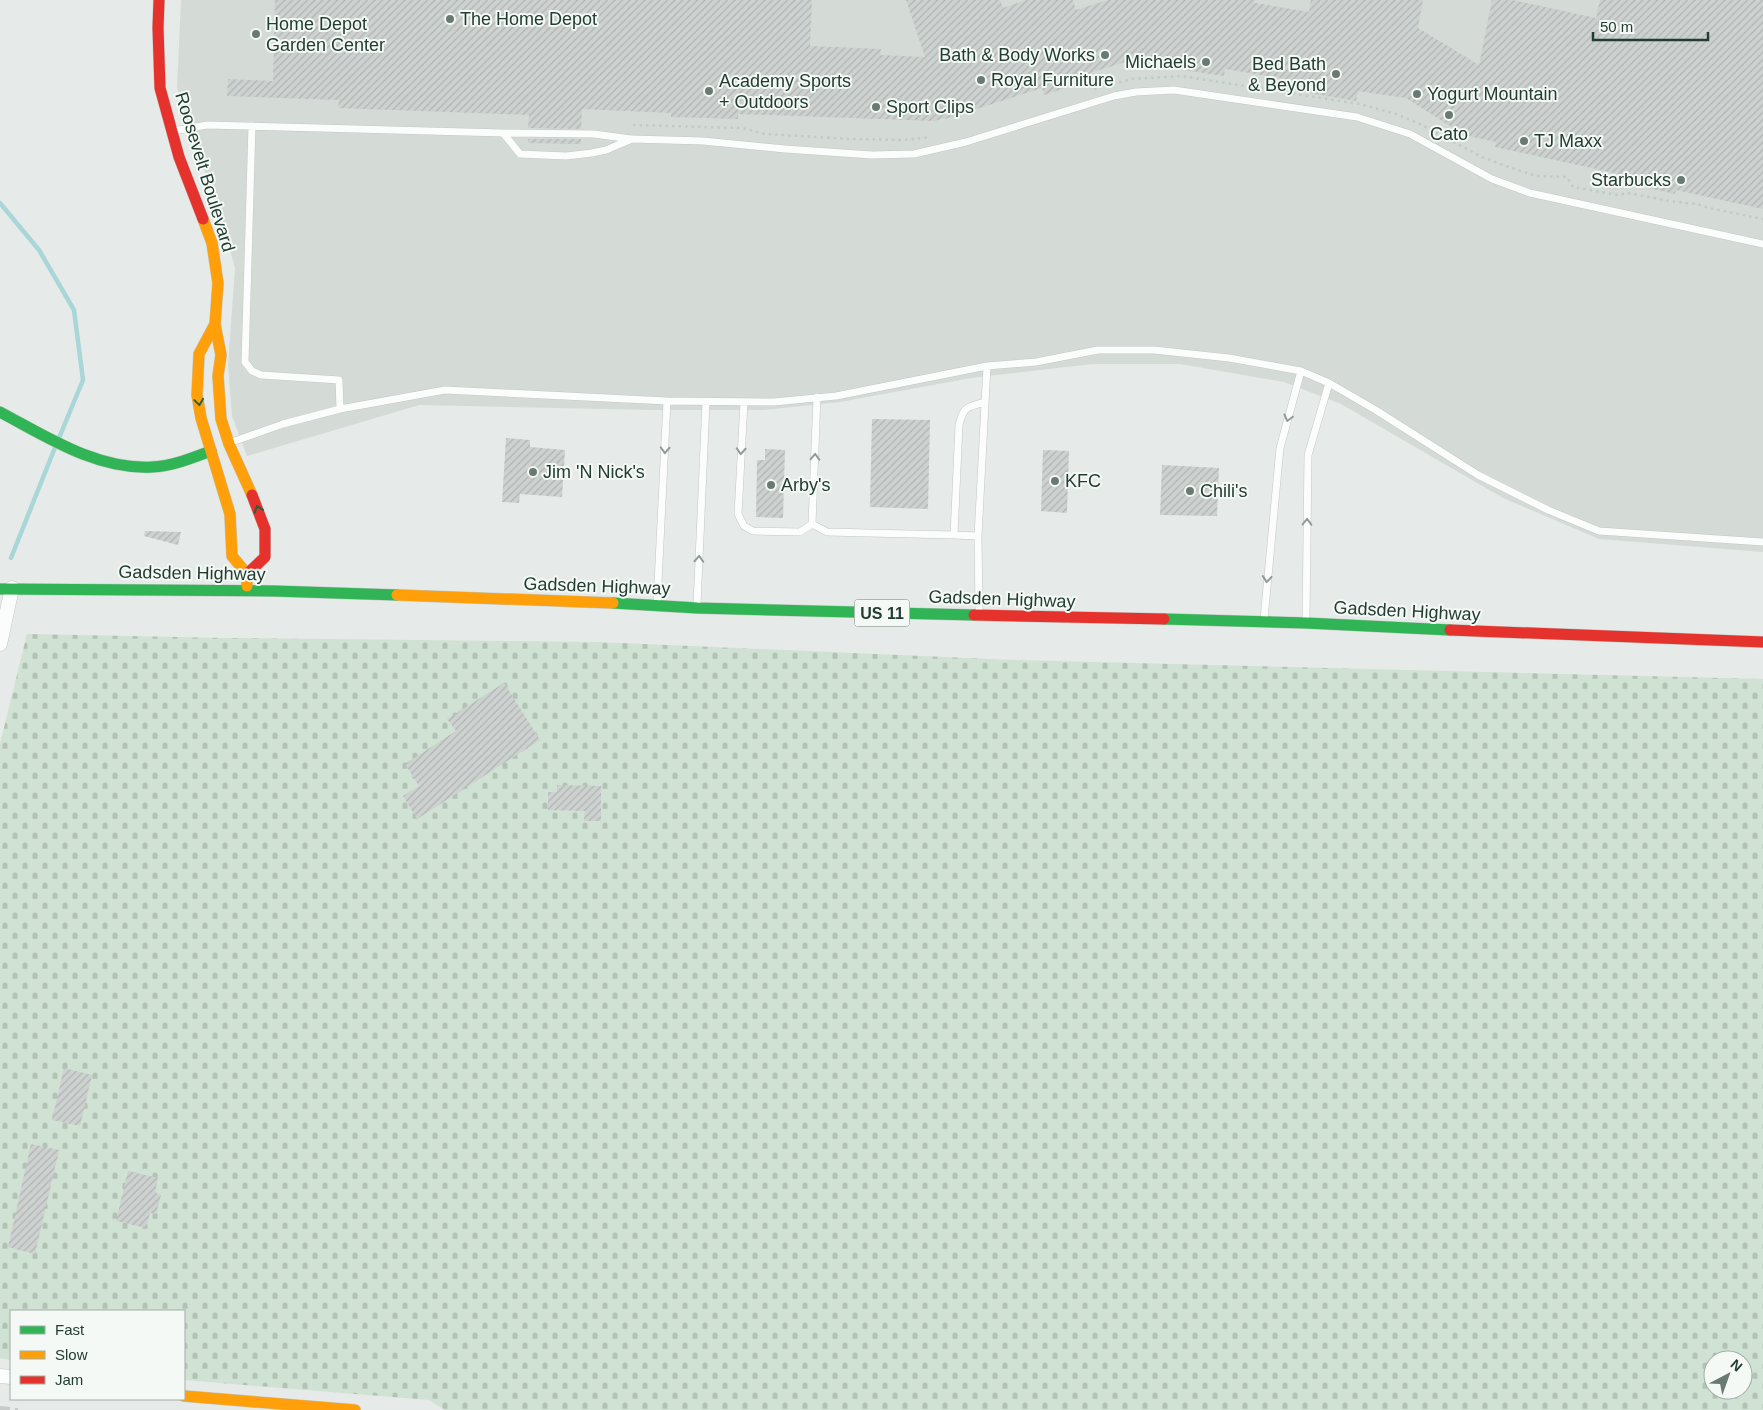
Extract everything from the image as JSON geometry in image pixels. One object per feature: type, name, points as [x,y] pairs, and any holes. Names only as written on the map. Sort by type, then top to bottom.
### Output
[{"type":"main road","name":"Roosevelt Boulevard","points":[[158,0],[160,88],[170,131],[212,244],[218,283],[216,324],[221,355],[218,376],[221,419],[265,529],[265,557],[246,574],[232,556],[230,514],[201,418],[197,395],[199,354],[216,324]]},
{"type":"main road","points":[[0,412],[90,458],[124,467],[158,467],[193,459],[211,451]]},
{"type":"main road","points":[[246,574],[247,590]]},
{"type":"main road","name":"Gadsden Highway","points":[[6,588],[247,590],[697,608],[1306,623],[1763,642]]},
{"type":"main road","points":[[185,1396],[355,1410]]},
{"type":"street","points":[[0,644],[6,588]]},
{"type":"lane","points":[[170,131],[207,125],[594,134],[632,139],[703,141],[872,155],[914,154],[966,142],[1114,96],[1136,92],[1174,90],[1356,117],[1410,134],[1492,179],[1530,193],[1763,244]]},
{"type":"lane","points":[[252,126],[245,362],[252,371],[261,375],[339,380],[340,409]]},
{"type":"lane","points":[[503,133],[520,154],[592,154],[632,139]]},
{"type":"lane","points":[[229,443],[283,424],[340,409],[445,390],[667,401],[774,402],[836,396],[987,366],[1036,362],[1098,350],[1154,350],[1230,358],[1301,371],[1329,383],[1374,409],[1478,475],[1548,510],[1599,531],[1763,542]]},
{"type":"lane","points":[[979,616],[978,536],[987,366]]},
{"type":"lane","points":[[1263,623],[1280,448],[1301,371]]},
{"type":"lane","points":[[1306,623],[1308,455],[1329,383]]},
{"type":"lane","points":[[812,524],[817,398]]},
{"type":"lane","points":[[656,605],[667,401]]},
{"type":"lane","points":[[697,608],[706,402]]},
{"type":"lane","points":[[744,402],[738,514],[744,526],[753,531],[800,532],[812,524]]},
{"type":"lane","points":[[954,535],[959,425],[962,412],[967,408],[985,402]]},
{"type":"lane","points":[[812,524],[827,532],[978,536]]},
{"type":"path","points":[[1089,91],[1132,79],[1182,76],[1360,104],[1396,114],[1418,123],[1482,157],[1502,165],[1536,176],[1567,177],[1572,187],[1618,195],[1628,193],[1698,204],[1763,219]]},
{"type":"path","points":[[633,125],[742,128],[765,134],[852,140],[904,140],[934,137]]},
{"type":"shaded area","points":[[181,0],[1763,0],[1763,552],[1599,539],[1503,498],[1341,404],[1284,382],[1180,364],[1093,364],[971,378],[840,402],[764,410],[655,410],[419,405],[247,456],[232,416],[228,365],[235,268],[218,206],[200,159],[177,88]]},
{"type":"green space","points":[[27,634],[598,642],[1014,660],[1763,679],[1763,1410],[445,1410],[429,1400],[185,1380],[185,1310],[10,1310],[10,1360],[0,1358],[0,744]]},
{"type":"building","points":[[275,0],[812,0],[810,46],[881,49],[880,55],[925,57],[906,0],[1000,0],[1003,8],[1026,0],[1073,0],[1076,10],[1108,0],[1255,0],[1255,3],[1309,12],[1311,0],[1423,0],[1418,28],[1479,65],[1492,0],[1512,0],[1596,18],[1600,0],[1763,0],[1763,209],[1676,190],[1675,194],[1630,184],[1632,177],[1495,147],[1496,142],[1464,135],[1406,98],[1358,91],[1356,101],[1303,92],[1304,82],[1225,69],[1224,76],[1184,70],[1185,63],[1144,56],[1084,75],[1086,81],[1044,95],[1042,88],[934,121],[738,114],[738,119],[671,117],[671,113],[582,109],[581,129],[528,128],[529,115],[338,108],[339,100],[227,96],[228,79],[273,81]]},
{"type":"building","points":[[528,139],[581,139],[581,144],[528,143]]},
{"type":"building","points":[[872,419],[930,420],[928,509],[870,507]]},
{"type":"building","name":"Jim 'N Nick's","points":[[506,438],[530,440],[530,447],[565,450],[562,497],[520,494],[519,503],[502,502]]},
{"type":"building","points":[[765,449],[785,450],[783,518],[756,517],[757,460],[765,460]]},
{"type":"building","name":"KFC","points":[[1043,450],[1069,451],[1067,513],[1041,511]]},
{"type":"building","name":"Chili's","points":[[1162,465],[1219,468],[1217,516],[1160,515]]},
{"type":"building","points":[[145,531],[181,532],[178,545],[144,536]]},
{"type":"building","points":[[504,683],[540,740],[417,819],[403,796],[419,786],[405,764],[456,731],[447,719]]},
{"type":"building","points":[[557,785],[601,786],[601,821],[584,821],[585,811],[548,810],[548,792],[557,792]]},
{"type":"building","points":[[64,1068],[92,1075],[80,1126],[52,1120]]},
{"type":"building","points":[[31,1144],[59,1150],[35,1254],[8,1247]]},
{"type":"building","points":[[128,1171],[158,1178],[155,1193],[161,1195],[156,1214],[150,1213],[146,1228],[116,1221]]},
{"type":"waterway","points":[[0,203],[39,250],[74,310],[83,380],[59,438]]},
{"type":"waterway","points":[[11,558],[56,445]]},
{"type":"railway","points":[[0,1408],[18,1410]]},
{"type":"traffic: fast","points":[[0,412],[54,441],[92,458],[132,467],[167,465],[211,451]]},
{"type":"traffic: fast","points":[[0,589],[274,591],[397,595]]},
{"type":"traffic: fast","points":[[613,603],[697,608],[974,615]]},
{"type":"traffic: fast","points":[[1164,619],[1450,630]]},
{"type":"traffic: slow","points":[[203,219],[212,243],[218,283],[215,324],[221,355],[218,376],[221,419],[229,444],[252,495]]},
{"type":"traffic: slow","points":[[215,324],[199,354],[197,395],[201,418],[230,514],[232,556],[247,574],[247,586]]},
{"type":"traffic: slow","points":[[397,595],[613,603]]},
{"type":"traffic: slow","points":[[185,1396],[355,1410]]},
{"type":"traffic: jam","points":[[159,0],[160,88],[179,157],[203,219]]},
{"type":"traffic: jam","points":[[247,574],[265,557],[265,529],[252,495]]},
{"type":"traffic: jam","points":[[974,615],[1164,619]]},
{"type":"traffic: jam","points":[[1450,630],[1763,642]]},
{"type":"place","name":"The Home Depot","points":[[450,19]]},
{"type":"place","name":"Home Depot Garden Center","points":[[256,34]]},
{"type":"place","name":"Bath & Body Works","points":[[1105,55]]},
{"type":"place","name":"Michaels","points":[[1206,62]]},
{"type":"place","name":"Bed Bath & Beyond","points":[[1336,74]]},
{"type":"place","name":"Royal Furniture","points":[[981,80]]},
{"type":"place","name":"Academy Sports + Outdoors","points":[[709,91]]},
{"type":"place","name":"Yogurt Mountain","points":[[1417,94]]},
{"type":"place","name":"Sport Clips","points":[[876,107]]},
{"type":"place","name":"Cato","points":[[1449,115]]},
{"type":"place","name":"TJ Maxx","points":[[1524,141]]},
{"type":"place","name":"Starbucks","points":[[1681,180]]},
{"type":"place","name":"Jim 'N Nick's","points":[[533,472]]},
{"type":"place","name":"KFC","points":[[1055,481]]},
{"type":"place","name":"Arby's","points":[[771,485]]},
{"type":"place","name":"Chili's","points":[[1190,491]]}]
